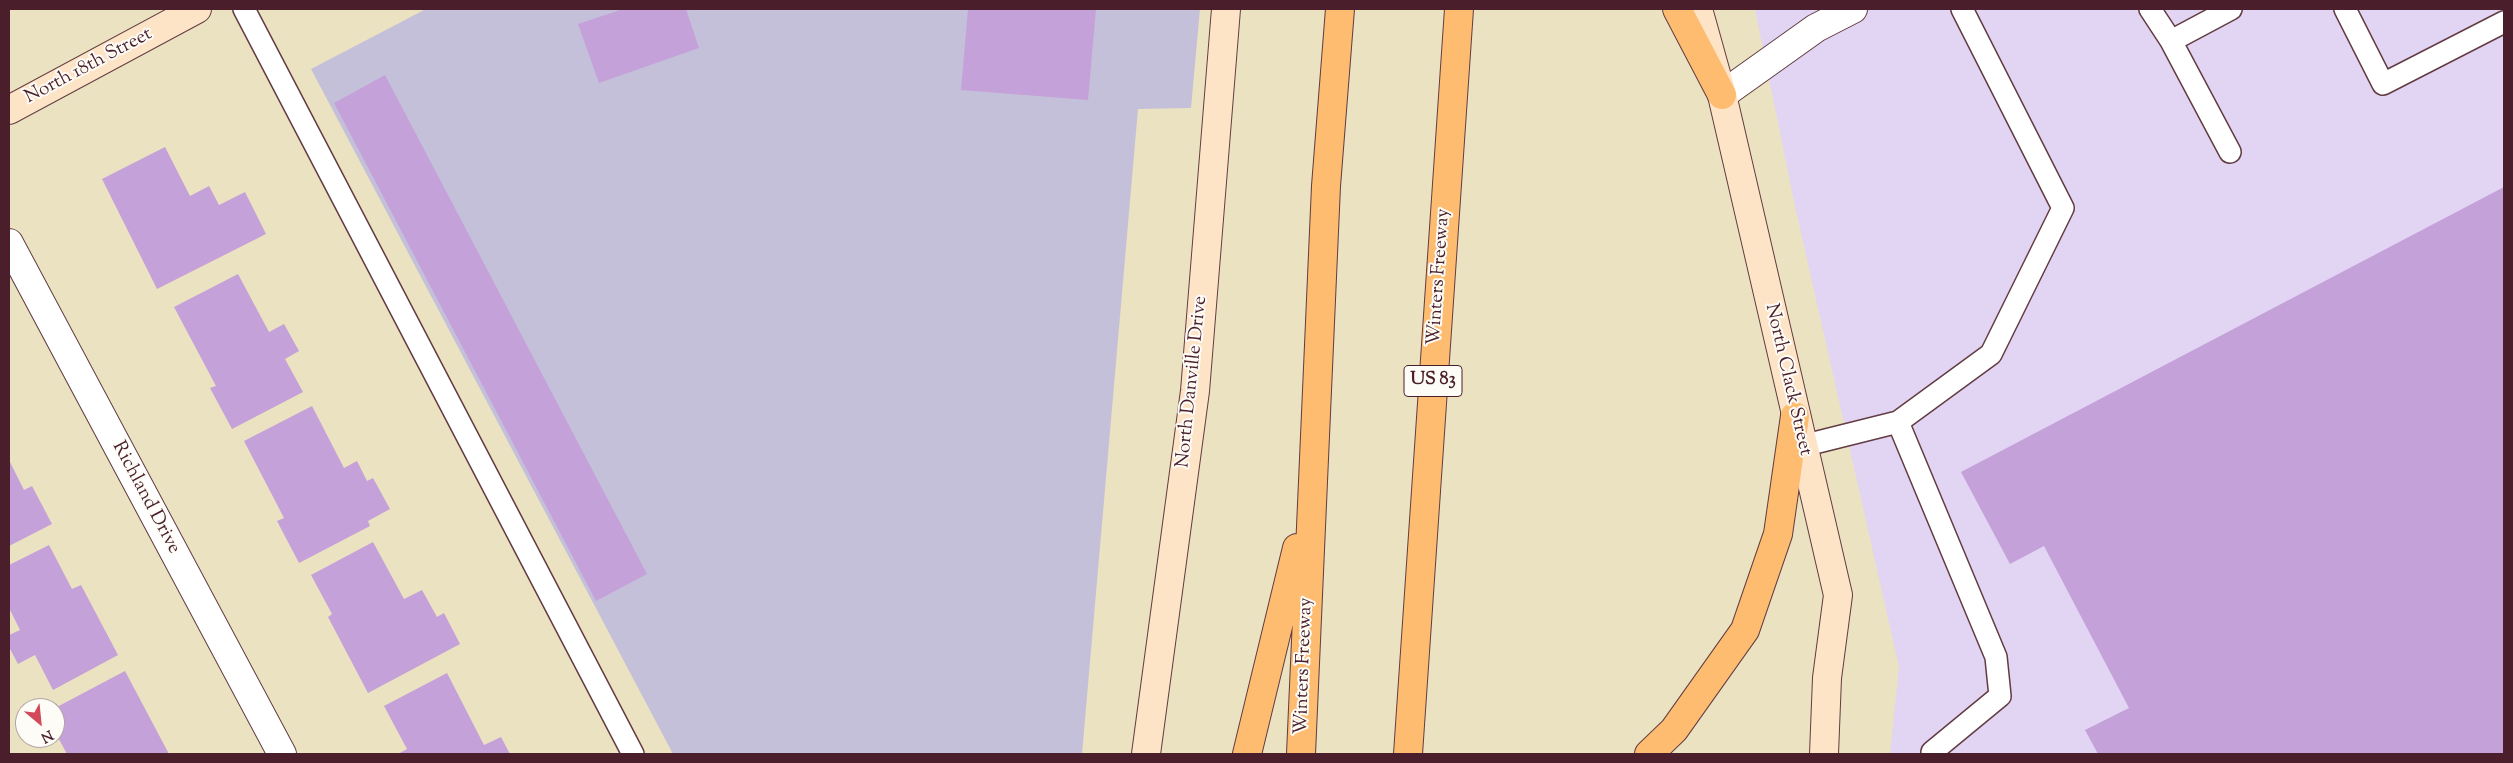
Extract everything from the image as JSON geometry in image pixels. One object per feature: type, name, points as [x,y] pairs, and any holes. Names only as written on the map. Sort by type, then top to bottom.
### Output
[{"type":"highway","name":"Winters Freeway","points":[[1301,754],[1326,186],[1340,9]]},
{"type":"highway","name":"Winters Freeway","points":[[1408,754],[1459,9]]},
{"type":"highway","points":[[1677,9],[1722,95]]},
{"type":"highway","points":[[1649,754],[1674,730],[1745,630],[1778,534],[1795,416]]},
{"type":"highway","points":[[1247,754],[1312,489]]},
{"type":"main road","name":"North 18th Street","points":[[9,110],[196,9]]},
{"type":"main road","name":"North Danville Drive","points":[[1146,754],[1195,391],[1226,9]]},
{"type":"main road","name":"North Clack Street","points":[[1698,9],[1722,95],[1838,595],[1827,678],[1824,754]]},
{"type":"street","points":[[1722,95],[1816,28],[1853,9]]},
{"type":"street","name":"Richland Drive","points":[[9,243],[282,754]]},
{"type":"lane","points":[[244,9],[633,754]]},
{"type":"lane","points":[[1802,446],[1898,422],[1992,354],[2063,208],[1962,9]]},
{"type":"lane","points":[[2150,9],[2171,41],[2230,152]]},
{"type":"lane","points":[[2171,41],[2231,9]]},
{"type":"lane","points":[[2345,9],[2383,84],[2504,22]]},
{"type":"lane","points":[[1898,422],[1996,657],[2000,696],[1929,753]]},
{"type":"shaded area","points":[[426,9],[1200,9],[1191,108],[1138,109],[1082,754],[673,754],[311,69]]},
{"type":"shaded area","points":[[1755,9],[2504,9],[2504,754],[1890,754],[1899,667],[1793,197]]},
{"type":"building","points":[[623,9],[686,9],[699,48],[599,83],[578,24]]},
{"type":"building","points":[[968,9],[1096,9],[1088,100],[961,90]]},
{"type":"building","points":[[385,75],[647,574],[596,601],[334,103]]},
{"type":"building","points":[[165,147],[190,196],[209,186],[219,205],[245,192],[266,234],[157,289],[102,179]]},
{"type":"building","points":[[2504,187],[2504,754],[2098,754],[2085,730],[2129,708],[2044,546],[2010,564],[1961,472]]},
{"type":"building","points":[[238,274],[269,332],[284,324],[299,351],[285,359],[303,392],[232,429],[210,388],[216,386],[174,307]]},
{"type":"building","points":[[312,406],[344,468],[357,461],[367,481],[373,478],[390,509],[368,521],[370,526],[299,563],[277,521],[284,518],[244,441]]},
{"type":"building","points":[[9,460],[24,490],[32,486],[52,524],[9,546]]},
{"type":"building","points":[[373,542],[404,599],[422,590],[437,617],[444,613],[460,644],[368,693],[328,617],[332,614],[311,575]]},
{"type":"building","points":[[49,545],[72,589],[81,585],[118,655],[53,690],[35,655],[18,664],[9,647],[9,635],[20,630],[9,608],[9,565]]},
{"type":"building","points":[[125,671],[169,754],[67,754],[64,748],[65,703]]},
{"type":"building","points":[[447,673],[484,745],[501,737],[510,754],[398,754],[407,749],[384,706]]}]
